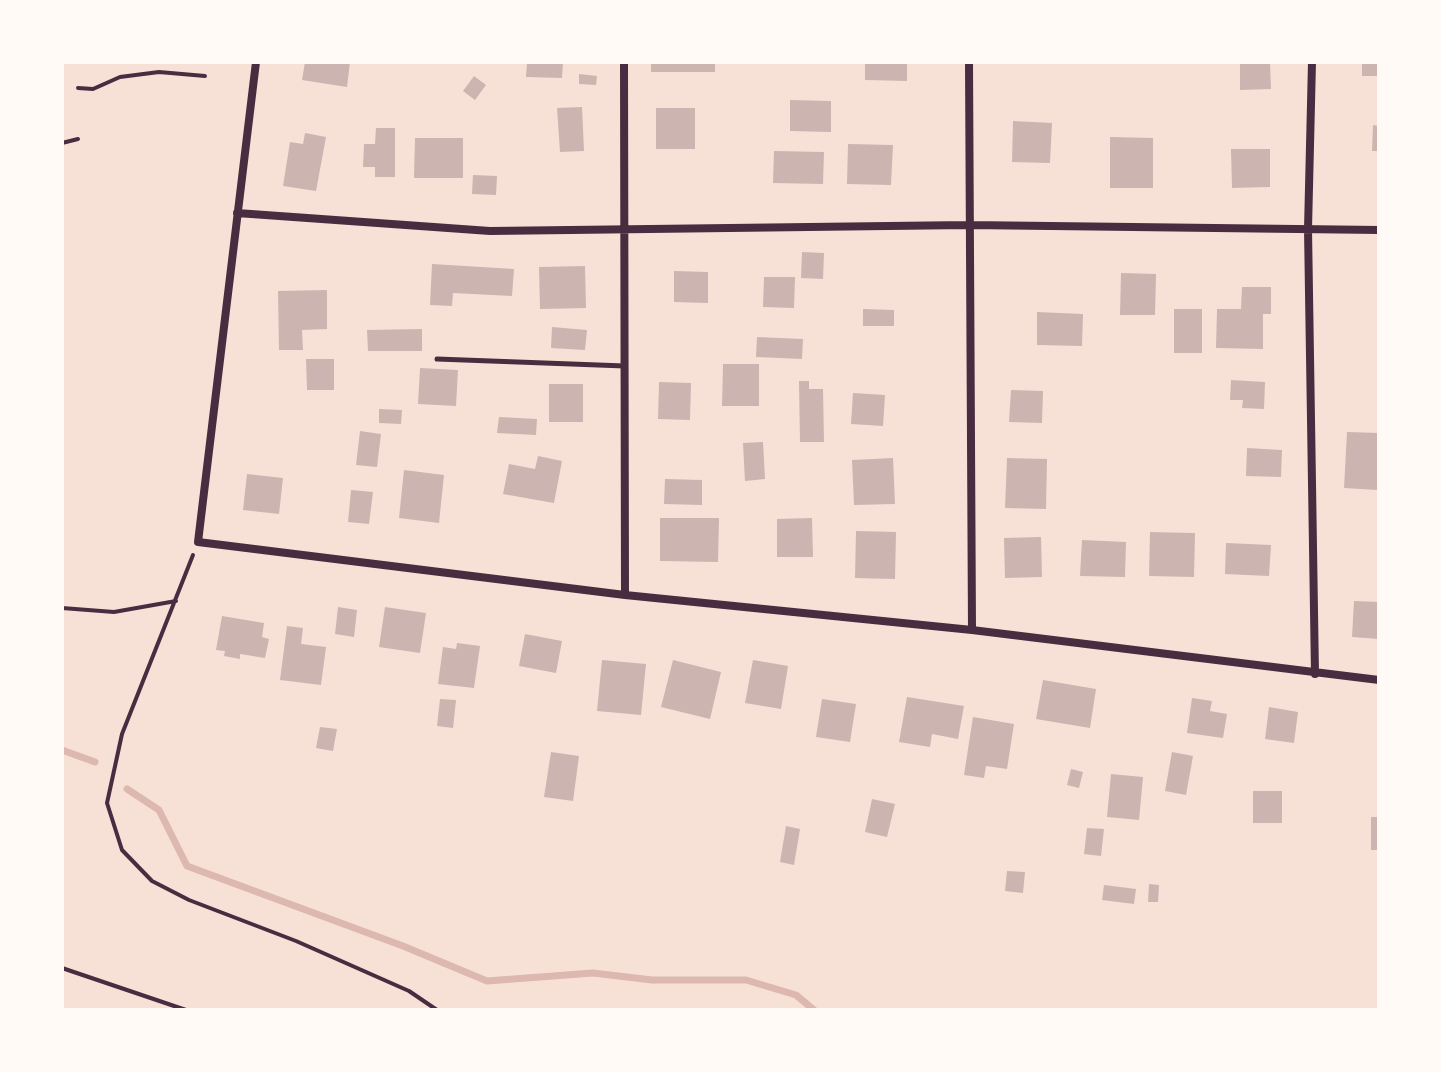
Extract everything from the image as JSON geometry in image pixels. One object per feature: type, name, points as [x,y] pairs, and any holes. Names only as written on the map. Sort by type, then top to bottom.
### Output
[{"type":"street","points":[[256,62],[198,542],[625,595],[972,630],[1379,680]]},
{"type":"street","points":[[624,62],[625,595]]},
{"type":"street","points":[[969,62],[972,630]]},
{"type":"street","points":[[1312,62],[1308,229],[1315,674]]},
{"type":"street","points":[[237,213],[490,231],[968,225],[1379,230]]},
{"type":"lane","points":[[437,359],[626,366]]},
{"type":"path","points":[[78,88],[93,89],[120,77],[142,73],[205,76]]},
{"type":"path","points":[[62,143],[78,139]]},
{"type":"path","points":[[198,542],[122,734],[107,803],[122,850],[152,881],[189,900],[296,941],[395,985],[437,1010]]},
{"type":"path","points":[[62,608],[114,612],[176,601]]},
{"type":"path","points":[[62,968],[186,1010]]},
{"type":"building","points":[[305,62],[350,62],[347,87],[302,80]]},
{"type":"building","points":[[527,62],[563,62],[562,78],[526,77]]},
{"type":"building","points":[[651,62],[715,62],[715,72],[651,72]]},
{"type":"building","points":[[865,62],[907,62],[907,81],[865,80]]},
{"type":"building","points":[[1240,62],[1270,62],[1271,89],[1240,90]]},
{"type":"building","points":[[1362,62],[1379,62],[1379,76],[1362,76]]},
{"type":"building","points":[[579,74],[597,76],[596,85],[579,84]]},
{"type":"building","points":[[474,76],[486,85],[475,100],[463,91]]},
{"type":"building","points":[[790,100],[831,101],[831,132],[790,131]]},
{"type":"building","points":[[582,107],[584,151],[560,152],[557,108]]},
{"type":"building","points":[[656,108],[695,108],[695,149],[656,149]]},
{"type":"building","points":[[1013,121],[1052,123],[1050,163],[1012,162]]},
{"type":"building","points":[[1373,125],[1379,126],[1379,151],[1372,151]]},
{"type":"building","points":[[376,128],[395,128],[395,177],[375,177],[375,167],[363,167],[364,144],[375,144]]},
{"type":"building","points":[[305,133],[326,137],[316,191],[283,186],[290,142],[303,144]]},
{"type":"building","points":[[1110,137],[1153,138],[1153,188],[1110,188]]},
{"type":"building","points":[[415,138],[463,138],[463,178],[414,178]]},
{"type":"building","points":[[848,144],[893,145],[891,185],[847,184]]},
{"type":"building","points":[[1231,149],[1270,149],[1270,187],[1232,188]]},
{"type":"building","points":[[774,151],[824,152],[823,184],[773,183]]},
{"type":"building","points":[[473,175],[497,176],[496,195],[472,194]]},
{"type":"building","points":[[802,252],[824,253],[823,279],[801,278]]},
{"type":"building","points":[[432,264],[514,269],[512,296],[453,293],[452,306],[430,305]]},
{"type":"building","points":[[585,266],[586,308],[540,309],[539,267]]},
{"type":"building","points":[[674,271],[708,272],[708,303],[674,302]]},
{"type":"building","points":[[1121,273],[1156,274],[1155,315],[1120,315]]},
{"type":"building","points":[[764,277],[795,277],[794,308],[763,307]]},
{"type":"building","points":[[1242,287],[1271,287],[1271,314],[1263,314],[1263,349],[1216,348],[1217,309],[1241,309]]},
{"type":"building","points":[[327,290],[327,329],[302,330],[303,350],[279,350],[278,291]]},
{"type":"building","points":[[863,309],[894,310],[894,326],[863,326]]},
{"type":"building","points":[[1174,309],[1202,309],[1202,353],[1174,353]]},
{"type":"building","points":[[1037,312],[1083,314],[1082,346],[1037,345]]},
{"type":"building","points":[[552,327],[587,330],[585,350],[551,348]]},
{"type":"building","points":[[422,329],[422,351],[368,351],[367,330]]},
{"type":"building","points":[[757,337],[803,339],[802,359],[756,357]]},
{"type":"building","points":[[306,359],[334,359],[334,390],[307,390]]},
{"type":"building","points":[[723,364],[759,364],[759,406],[722,406]]},
{"type":"building","points":[[420,368],[458,370],[456,406],[418,404]]},
{"type":"building","points":[[1231,380],[1265,382],[1264,409],[1242,408],[1243,400],[1230,400]]},
{"type":"building","points":[[799,381],[809,381],[809,389],[823,389],[824,442],[800,442]]},
{"type":"building","points":[[659,382],[691,383],[690,420],[658,419]]},
{"type":"building","points":[[549,384],[583,384],[583,422],[549,422]]},
{"type":"building","points":[[1011,390],[1043,391],[1042,423],[1009,422]]},
{"type":"building","points":[[853,393],[885,395],[883,426],[851,424]]},
{"type":"building","points":[[379,409],[402,410],[401,424],[379,423]]},
{"type":"building","points":[[499,417],[537,419],[536,435],[497,433]]},
{"type":"building","points":[[360,431],[381,434],[377,467],[356,465]]},
{"type":"building","points":[[1347,432],[1379,433],[1377,490],[1344,488]]},
{"type":"building","points":[[763,442],[765,479],[745,481],[743,443]]},
{"type":"building","points":[[1247,448],[1282,450],[1281,477],[1246,476]]},
{"type":"building","points":[[538,456],[562,461],[554,503],[503,494],[509,464],[535,469]]},
{"type":"building","points":[[893,458],[895,504],[854,505],[852,460]]},
{"type":"building","points":[[1007,458],[1047,459],[1046,509],[1005,508]]},
{"type":"building","points":[[404,470],[444,475],[439,523],[399,518]]},
{"type":"building","points":[[247,474],[283,478],[279,514],[243,510]]},
{"type":"building","points":[[665,479],[702,480],[702,505],[664,504]]},
{"type":"building","points":[[351,490],[373,492],[369,524],[348,522]]},
{"type":"building","points":[[660,518],[719,518],[718,562],[660,561]]},
{"type":"building","points":[[812,518],[813,557],[777,557],[777,519]]},
{"type":"building","points":[[856,531],[896,532],[895,579],[855,578]]},
{"type":"building","points":[[1150,532],[1195,533],[1194,577],[1149,576]]},
{"type":"building","points":[[1041,537],[1042,577],[1005,578],[1004,538]]},
{"type":"building","points":[[1082,540],[1126,542],[1125,577],[1080,576]]},
{"type":"building","points":[[1226,543],[1271,545],[1269,576],[1225,574]]},
{"type":"building","points":[[1354,601],[1379,602],[1379,639],[1352,637]]},
{"type":"building","points":[[338,607],[357,610],[354,637],[335,634]]},
{"type":"building","points":[[385,607],[426,613],[420,653],[379,647]]},
{"type":"building","points":[[222,616],[264,623],[262,637],[269,639],[265,658],[240,654],[240,659],[224,656],[225,651],[216,650]]},
{"type":"building","points":[[287,626],[303,628],[301,644],[326,647],[321,685],[280,680]]},
{"type":"building","points":[[525,634],[562,641],[556,673],[519,666]]},
{"type":"building","points":[[457,643],[480,646],[474,688],[438,684],[443,647],[456,649]]},
{"type":"building","points":[[602,660],[646,664],[641,715],[597,711]]},
{"type":"building","points":[[673,660],[721,672],[710,719],[661,707]]},
{"type":"building","points":[[753,660],[788,666],[781,709],[745,703]]},
{"type":"building","points":[[1043,680],[1096,689],[1090,728],[1036,719]]},
{"type":"building","points":[[907,697],[964,706],[958,739],[932,734],[930,747],[899,742]]},
{"type":"building","points":[[1192,698],[1212,701],[1210,711],[1227,714],[1223,738],[1187,733]]},
{"type":"building","points":[[440,699],[456,700],[453,728],[437,726]]},
{"type":"building","points":[[822,699],[856,704],[850,742],[816,737]]},
{"type":"building","points":[[1269,707],[1298,712],[1294,743],[1265,739]]},
{"type":"building","points":[[973,717],[1014,724],[1007,769],[986,766],[984,778],[964,775]]},
{"type":"building","points":[[320,727],[337,729],[333,751],[316,748]]},
{"type":"building","points":[[551,752],[579,756],[573,801],[544,797]]},
{"type":"building","points":[[1172,752],[1193,756],[1186,795],[1165,791]]},
{"type":"building","points":[[1071,769],[1083,772],[1079,788],[1067,785]]},
{"type":"building","points":[[1111,774],[1143,777],[1139,820],[1107,817]]},
{"type":"building","points":[[1253,791],[1282,791],[1282,823],[1253,823]]},
{"type":"building","points":[[872,799],[895,804],[887,837],[865,832]]},
{"type":"building","points":[[1371,817],[1379,817],[1379,850],[1371,850]]},
{"type":"building","points":[[786,826],[800,829],[794,865],[780,862]]},
{"type":"building","points":[[1087,828],[1104,829],[1101,856],[1084,854]]},
{"type":"building","points":[[1007,871],[1025,872],[1023,893],[1005,891]]},
{"type":"building","points":[[1149,884],[1159,885],[1158,902],[1148,902]]},
{"type":"building","points":[[1104,885],[1136,889],[1134,904],[1102,900]]},
{"type":"waterway","points":[[62,750],[95,762]]},
{"type":"waterway","points":[[127,789],[159,810],[187,866],[403,946],[487,981],[593,973],[652,980],[746,980],[796,995],[814,1010]]}]
